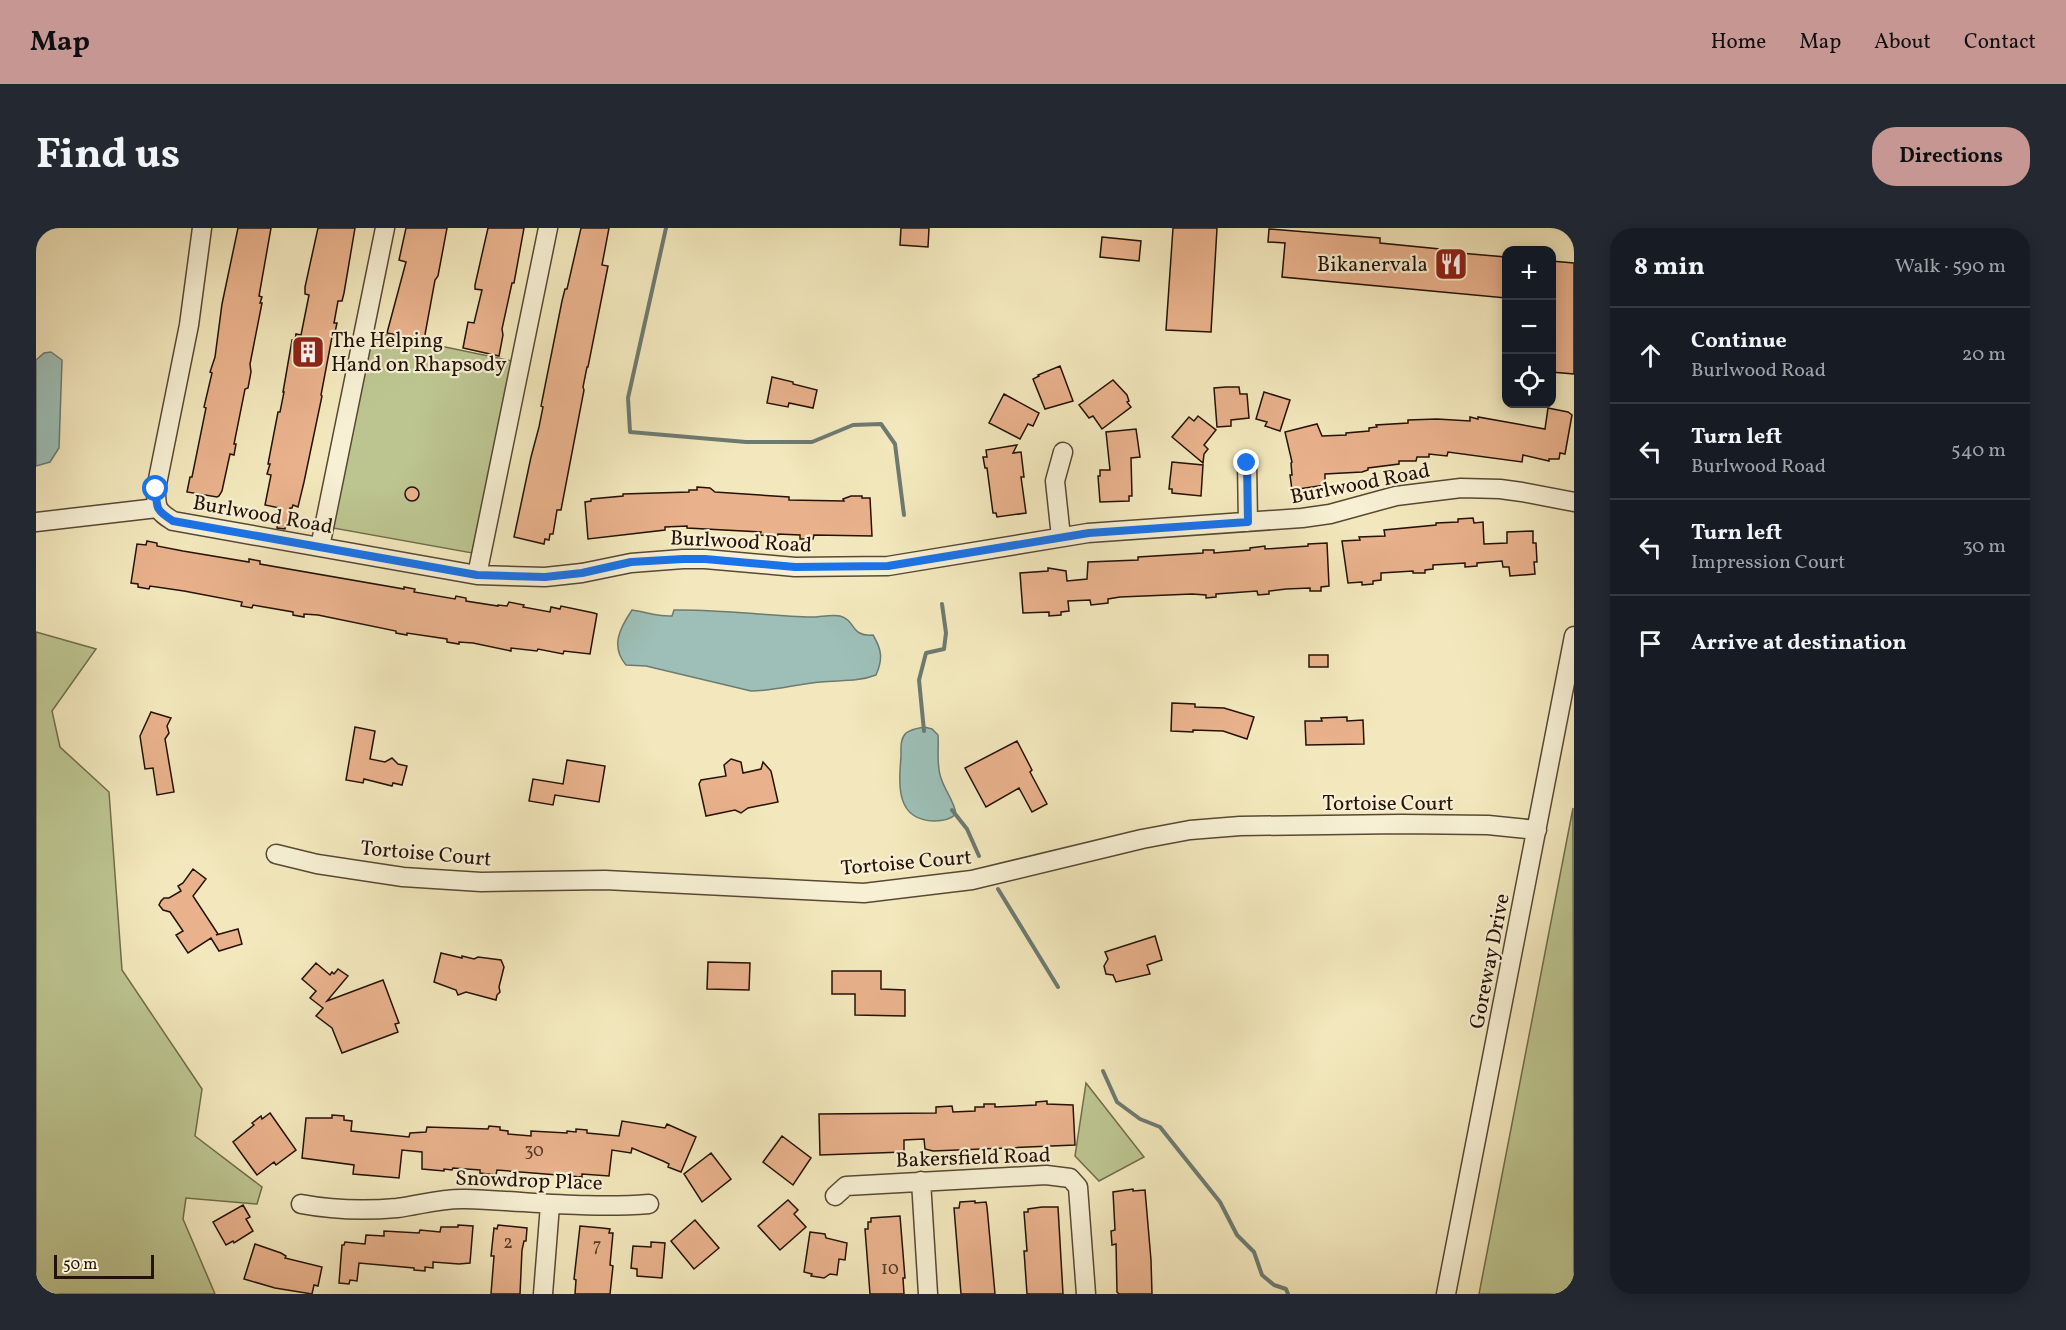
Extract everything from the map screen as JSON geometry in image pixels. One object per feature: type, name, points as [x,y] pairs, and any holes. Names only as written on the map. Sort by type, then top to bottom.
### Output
[{"type":"street","points":[[36,522],[157,508],[156,489],[189,325],[202,228]]},
{"type":"street","points":[[320,547],[385,228]]},
{"type":"street","points":[[477,575],[548,228]]},
{"type":"street","points":[[1061,537],[1055,481],[1063,452]]},
{"type":"street","points":[[1247,463],[1248,522]]},
{"type":"street","name":"Burlwood Road","points":[[157,508],[160,513],[173,521],[477,575],[545,577],[582,573],[631,562],[683,559],[795,567],[888,566],[1061,537],[1330,514],[1396,496],[1461,488],[1511,490],[1574,502]]},
{"type":"street","name":"Goreway Drive","points":[[1446,1294],[1574,636]]},
{"type":"street","name":"Tortoise Court","points":[[276,854],[317,864],[403,877],[481,882],[605,880],[864,892],[972,880],[1142,839],[1190,830],[1240,826],[1401,824],[1488,825],[1537,830]]},
{"type":"street","name":"Bakersfield Road","points":[[835,1196],[846,1186],[1052,1175],[1070,1178],[1078,1187],[1086,1294]]},
{"type":"street","points":[[921,1181],[928,1294]]},
{"type":"street","name":"Snowdrop Place","points":[[301,1204],[332,1210],[358,1211],[458,1199],[550,1205],[649,1204]]},
{"type":"street","points":[[543,1294],[550,1205]]},
{"type":"green space","points":[[373,332],[512,361],[472,553],[333,528]]},
{"type":"green space","points":[[36,632],[96,649],[52,711],[60,747],[109,792],[122,970],[202,1089],[195,1136],[262,1187],[257,1204],[186,1198],[183,1219],[215,1294],[36,1294]]},
{"type":"green space","points":[[1573,808],[1574,1294],[1479,1294]]},
{"type":"green space","points":[[1086,1083],[1144,1157],[1099,1181],[1075,1156]]},
{"type":"water","points":[[51,352],[62,360],[59,448],[50,462],[36,466],[36,360],[44,353]]},
{"type":"water","points":[[632,610],[667,616],[672,616],[674,610],[692,610],[812,617],[840,616],[849,621],[860,633],[873,635],[880,650],[880,664],[876,675],[862,679],[751,691],[646,666],[626,665],[618,651],[618,637]]},
{"type":"water","points":[[924,727],[932,729],[938,735],[939,773],[956,814],[946,820],[921,819],[912,814],[902,799],[900,778],[902,741],[908,732]]},
{"type":"building","points":[[238,228],[271,228],[259,296],[262,297],[260,303],[262,303],[250,364],[248,388],[245,389],[234,444],[236,444],[234,455],[230,454],[222,491],[217,497],[187,492],[206,408],[204,407],[215,357],[222,304]]},
{"type":"building","points":[[318,228],[355,228],[344,293],[342,301],[338,301],[334,323],[337,323],[334,337],[332,337],[304,482],[298,507],[293,505],[290,508],[285,529],[277,528],[280,508],[265,505],[271,475],[267,474],[270,464],[268,464],[284,392],[292,340],[295,340],[296,334],[301,335],[309,295],[305,294],[305,287]]},
{"type":"building","points":[[406,228],[447,228],[424,340],[387,333],[406,262],[399,260]]},
{"type":"building","points":[[488,228],[524,228],[514,283],[512,283],[502,329],[499,356],[463,348],[468,322],[474,323],[482,290],[475,289],[475,285]]},
{"type":"building","points":[[581,228],[609,228],[602,265],[608,266],[561,510],[557,510],[553,534],[550,534],[549,540],[545,539],[544,544],[514,537],[539,427],[543,407],[541,406],[562,301],[565,289],[567,289]]},
{"type":"building","points":[[901,228],[929,228],[928,247],[900,245]]},
{"type":"building","points":[[1173,228],[1217,228],[1211,332],[1166,330]]},
{"type":"building","points":[[1269,229],[1380,238],[1380,243],[1502,257],[1502,298],[1282,277],[1285,243],[1268,242]]},
{"type":"building","points":[[1102,237],[1141,241],[1139,261],[1100,257]]},
{"type":"building","points":[[1556,261],[1574,263],[1574,374],[1556,372]]},
{"type":"building","points":[[1060,366],[1073,401],[1045,409],[1033,379]]},
{"type":"building","points":[[772,377],[817,390],[813,408],[789,403],[788,407],[767,403]]},
{"type":"building","points":[[1113,380],[1127,395],[1129,401],[1127,402],[1131,407],[1102,429],[1093,416],[1089,418],[1079,405]]},
{"type":"building","points":[[1239,387],[1240,394],[1247,394],[1249,418],[1231,420],[1231,426],[1217,427],[1214,388]]},
{"type":"building","points":[[1264,392],[1290,400],[1280,431],[1265,426],[1267,422],[1256,419]]},
{"type":"building","points":[[1004,394],[1039,413],[1033,426],[1028,424],[1020,439],[989,423]]},
{"type":"building","points":[[1548,408],[1572,415],[1565,454],[1560,453],[1559,459],[1549,459],[1549,461],[1523,455],[1522,462],[1448,452],[1447,456],[1429,454],[1429,457],[1417,457],[1416,461],[1399,461],[1399,464],[1368,468],[1362,472],[1325,474],[1325,485],[1292,490],[1290,475],[1292,475],[1292,462],[1285,432],[1317,424],[1322,436],[1369,431],[1369,428],[1377,427],[1376,425],[1408,423],[1408,420],[1470,421],[1470,417],[1545,429]]},
{"type":"building","points":[[1198,416],[1216,430],[1204,445],[1208,449],[1204,454],[1203,463],[1172,437],[1189,417],[1194,421]]},
{"type":"building","points":[[1136,429],[1140,457],[1131,458],[1132,496],[1129,496],[1129,501],[1100,502],[1098,476],[1100,476],[1100,470],[1110,470],[1106,432]]},
{"type":"building","points":[[1017,445],[1013,453],[1021,452],[1024,477],[1021,477],[1026,513],[997,517],[996,513],[993,513],[987,468],[985,468],[983,457],[987,457],[986,450]]},
{"type":"building","points":[[1172,462],[1203,465],[1201,496],[1172,493],[1172,489],[1169,489]]},
{"type":"building","points":[[412,487],[417,489],[419,494],[417,499],[412,501],[407,499],[405,494],[407,489]]},
{"type":"building","points":[[697,487],[710,488],[715,492],[789,497],[789,500],[844,501],[843,499],[851,496],[870,498],[872,536],[814,535],[813,539],[800,539],[800,535],[778,534],[777,537],[760,535],[761,532],[687,528],[687,526],[665,527],[665,530],[588,539],[585,502],[591,499],[623,496],[623,494],[689,492],[689,490],[697,490]]},
{"type":"building","points":[[1473,518],[1474,523],[1483,522],[1484,544],[1507,543],[1507,532],[1533,531],[1537,562],[1534,562],[1535,574],[1510,576],[1509,567],[1503,567],[1502,561],[1477,563],[1477,566],[1465,567],[1465,563],[1433,565],[1433,569],[1425,570],[1425,573],[1413,573],[1413,571],[1381,573],[1381,580],[1373,581],[1373,584],[1348,583],[1342,541],[1360,540],[1359,537],[1385,536],[1384,530],[1436,525],[1436,523],[1458,522],[1458,519]]},
{"type":"building","points":[[147,541],[157,543],[157,546],[183,551],[249,562],[249,559],[260,561],[260,564],[415,589],[414,592],[455,599],[456,596],[466,598],[466,601],[498,606],[507,606],[509,602],[550,612],[551,607],[560,609],[561,606],[594,613],[597,614],[590,654],[564,651],[563,654],[538,649],[537,651],[511,648],[511,651],[473,643],[459,642],[459,644],[447,642],[447,639],[396,633],[396,631],[318,615],[304,614],[304,617],[293,615],[293,612],[253,605],[252,608],[241,606],[242,602],[184,591],[150,586],[149,589],[138,587],[138,584],[131,583],[137,544],[146,545]]},
{"type":"building","points":[[1327,543],[1329,586],[1321,587],[1321,591],[1310,591],[1310,588],[1286,589],[1269,591],[1269,594],[1258,595],[1257,591],[1216,594],[1216,597],[1206,598],[1206,595],[1192,594],[1120,597],[1108,599],[1108,603],[1091,605],[1090,600],[1068,601],[1069,611],[1061,612],[1061,615],[1049,616],[1049,612],[1023,613],[1020,573],[1048,571],[1048,568],[1066,571],[1067,581],[1087,579],[1088,562],[1138,560],[1138,557],[1203,553],[1203,550],[1214,550],[1214,553],[1250,550],[1250,548],[1265,546],[1265,549]]},
{"type":"building","points":[[1309,655],[1328,655],[1328,667],[1309,667]]},
{"type":"building","points":[[1172,703],[1224,708],[1254,717],[1247,739],[1223,731],[1171,731]]},
{"type":"building","points":[[151,712],[171,718],[167,726],[169,733],[165,739],[174,792],[157,795],[153,768],[145,769],[140,736]]},
{"type":"building","points":[[1347,717],[1347,721],[1363,720],[1364,744],[1306,745],[1305,721]]},
{"type":"building","points":[[355,727],[375,731],[370,759],[385,762],[392,758],[398,764],[407,766],[402,785],[393,783],[392,786],[364,779],[363,783],[346,780]]},
{"type":"building","points":[[1017,741],[1047,804],[1032,812],[1019,788],[986,807],[965,768]]},
{"type":"building","points":[[731,759],[741,762],[743,773],[761,769],[763,762],[771,771],[778,802],[748,808],[741,813],[735,810],[706,816],[699,784],[701,780],[726,776],[724,765]]},
{"type":"building","points":[[567,760],[605,766],[599,802],[555,795],[553,805],[529,801],[533,779],[563,784]]},
{"type":"building","points":[[193,869],[206,879],[193,896],[218,934],[216,935],[238,929],[242,944],[219,951],[211,938],[188,953],[176,935],[183,931],[170,912],[163,910],[159,905],[164,898],[169,898],[181,891],[178,886]]},
{"type":"building","points":[[1155,936],[1162,960],[1147,965],[1150,974],[1116,982],[1113,975],[1106,974],[1104,966],[1108,959],[1105,952]]},
{"type":"building","points":[[441,953],[462,958],[462,956],[501,960],[504,967],[500,992],[496,1000],[466,992],[458,995],[456,990],[434,982]]},
{"type":"building","points":[[708,962],[750,963],[749,990],[707,989]]},
{"type":"building","points":[[316,963],[330,975],[338,969],[348,976],[327,1001],[383,980],[399,1023],[395,1024],[398,1032],[342,1053],[332,1028],[316,1016],[323,1008],[310,998],[316,991],[302,979]]},
{"type":"building","points":[[832,971],[881,971],[881,989],[905,990],[905,1016],[855,1015],[855,994],[832,994]]},
{"type":"building","points":[[1047,1101],[1047,1104],[1073,1105],[1075,1145],[933,1151],[925,1149],[924,1139],[904,1140],[904,1152],[820,1155],[819,1114],[936,1113],[936,1107],[952,1106],[953,1112],[975,1111],[975,1107],[984,1107],[984,1104],[995,1104],[995,1107],[1036,1105],[1036,1102]]},
{"type":"building","points":[[270,1113],[296,1150],[276,1165],[274,1162],[257,1175],[233,1142],[254,1125],[252,1123]]},
{"type":"building","points":[[332,1115],[344,1116],[344,1120],[352,1121],[351,1131],[409,1137],[410,1133],[426,1132],[427,1127],[488,1129],[489,1126],[500,1127],[500,1130],[508,1131],[508,1134],[531,1136],[531,1131],[567,1133],[567,1131],[576,1132],[576,1129],[587,1130],[587,1133],[619,1136],[622,1121],[665,1128],[667,1124],[696,1137],[681,1172],[668,1167],[669,1164],[663,1161],[632,1148],[631,1153],[612,1150],[609,1176],[582,1174],[582,1177],[497,1170],[496,1175],[480,1173],[480,1170],[422,1169],[422,1152],[402,1150],[399,1178],[353,1174],[354,1165],[302,1158],[306,1118],[332,1118]]},
{"type":"building","points":[[782,1136],[811,1158],[793,1185],[763,1162]]},
{"type":"building","points":[[711,1153],[731,1179],[702,1202],[684,1174]]},
{"type":"building","points":[[1133,1189],[1133,1191],[1145,1190],[1152,1294],[1119,1294],[1117,1292],[1116,1244],[1112,1245],[1111,1231],[1115,1230],[1113,1192]]},
{"type":"building","points":[[788,1200],[798,1210],[794,1214],[806,1227],[780,1250],[758,1226]]},
{"type":"building","points":[[975,1201],[975,1203],[986,1202],[995,1294],[961,1294],[954,1208],[959,1208],[960,1202]]},
{"type":"building","points":[[243,1205],[250,1217],[246,1219],[253,1231],[234,1243],[233,1241],[226,1245],[213,1222]]},
{"type":"building","points":[[1058,1207],[1063,1294],[1027,1294],[1024,1212],[1028,1212],[1028,1209]]},
{"type":"building","points":[[900,1216],[905,1278],[903,1278],[904,1294],[870,1294],[865,1229],[868,1229],[868,1222],[871,1222],[871,1218]]},
{"type":"building","points":[[695,1220],[719,1248],[694,1269],[671,1241]]},
{"type":"building","points":[[458,1225],[473,1226],[470,1263],[433,1262],[433,1268],[425,1267],[425,1271],[359,1263],[357,1281],[350,1280],[349,1284],[339,1283],[342,1245],[345,1242],[365,1244],[366,1235],[384,1236],[384,1231],[440,1232],[441,1227],[458,1227]]},
{"type":"building","points":[[498,1225],[527,1228],[526,1241],[524,1241],[522,1250],[520,1294],[491,1294],[494,1256],[491,1256],[494,1228],[497,1229]]},
{"type":"building","points":[[580,1226],[610,1229],[609,1233],[613,1233],[610,1294],[575,1294],[576,1280],[574,1279]]},
{"type":"building","points":[[810,1232],[825,1234],[826,1238],[847,1243],[845,1260],[839,1259],[837,1275],[830,1274],[824,1278],[811,1276],[812,1274],[804,1272]]},
{"type":"building","points":[[651,1242],[665,1243],[662,1278],[637,1276],[637,1269],[631,1268],[633,1246],[651,1247]]},
{"type":"building","points":[[255,1244],[281,1253],[286,1256],[285,1258],[322,1267],[318,1286],[314,1285],[312,1294],[275,1288],[244,1279]]},
{"type":"waterway","points":[[666,228],[628,398],[630,432],[746,442],[812,442],[853,425],[881,424],[895,444],[904,515]]},
{"type":"waterway","points":[[924,731],[919,680],[926,653],[944,649],[946,633],[942,604]]},
{"type":"waterway","points":[[952,810],[967,829],[979,856]]},
{"type":"waterway","points":[[998,889],[1058,987]]},
{"type":"waterway","points":[[1103,1071],[1117,1102],[1140,1119],[1160,1127],[1220,1202],[1237,1235],[1254,1252],[1262,1275],[1274,1285],[1286,1289],[1288,1294]]},
{"type":"place","name":"Bikanervala","points":[[1451,264]]},
{"type":"place","name":"The Helping Hand on Rhapsody","points":[[308,352]]},
{"type":"route","points":[[156,489],[157,508],[160,513],[173,521],[477,575],[527,578],[564,576],[631,562],[658,560],[705,559],[795,567],[888,566],[1089,533],[1248,522],[1247,463]]}]
